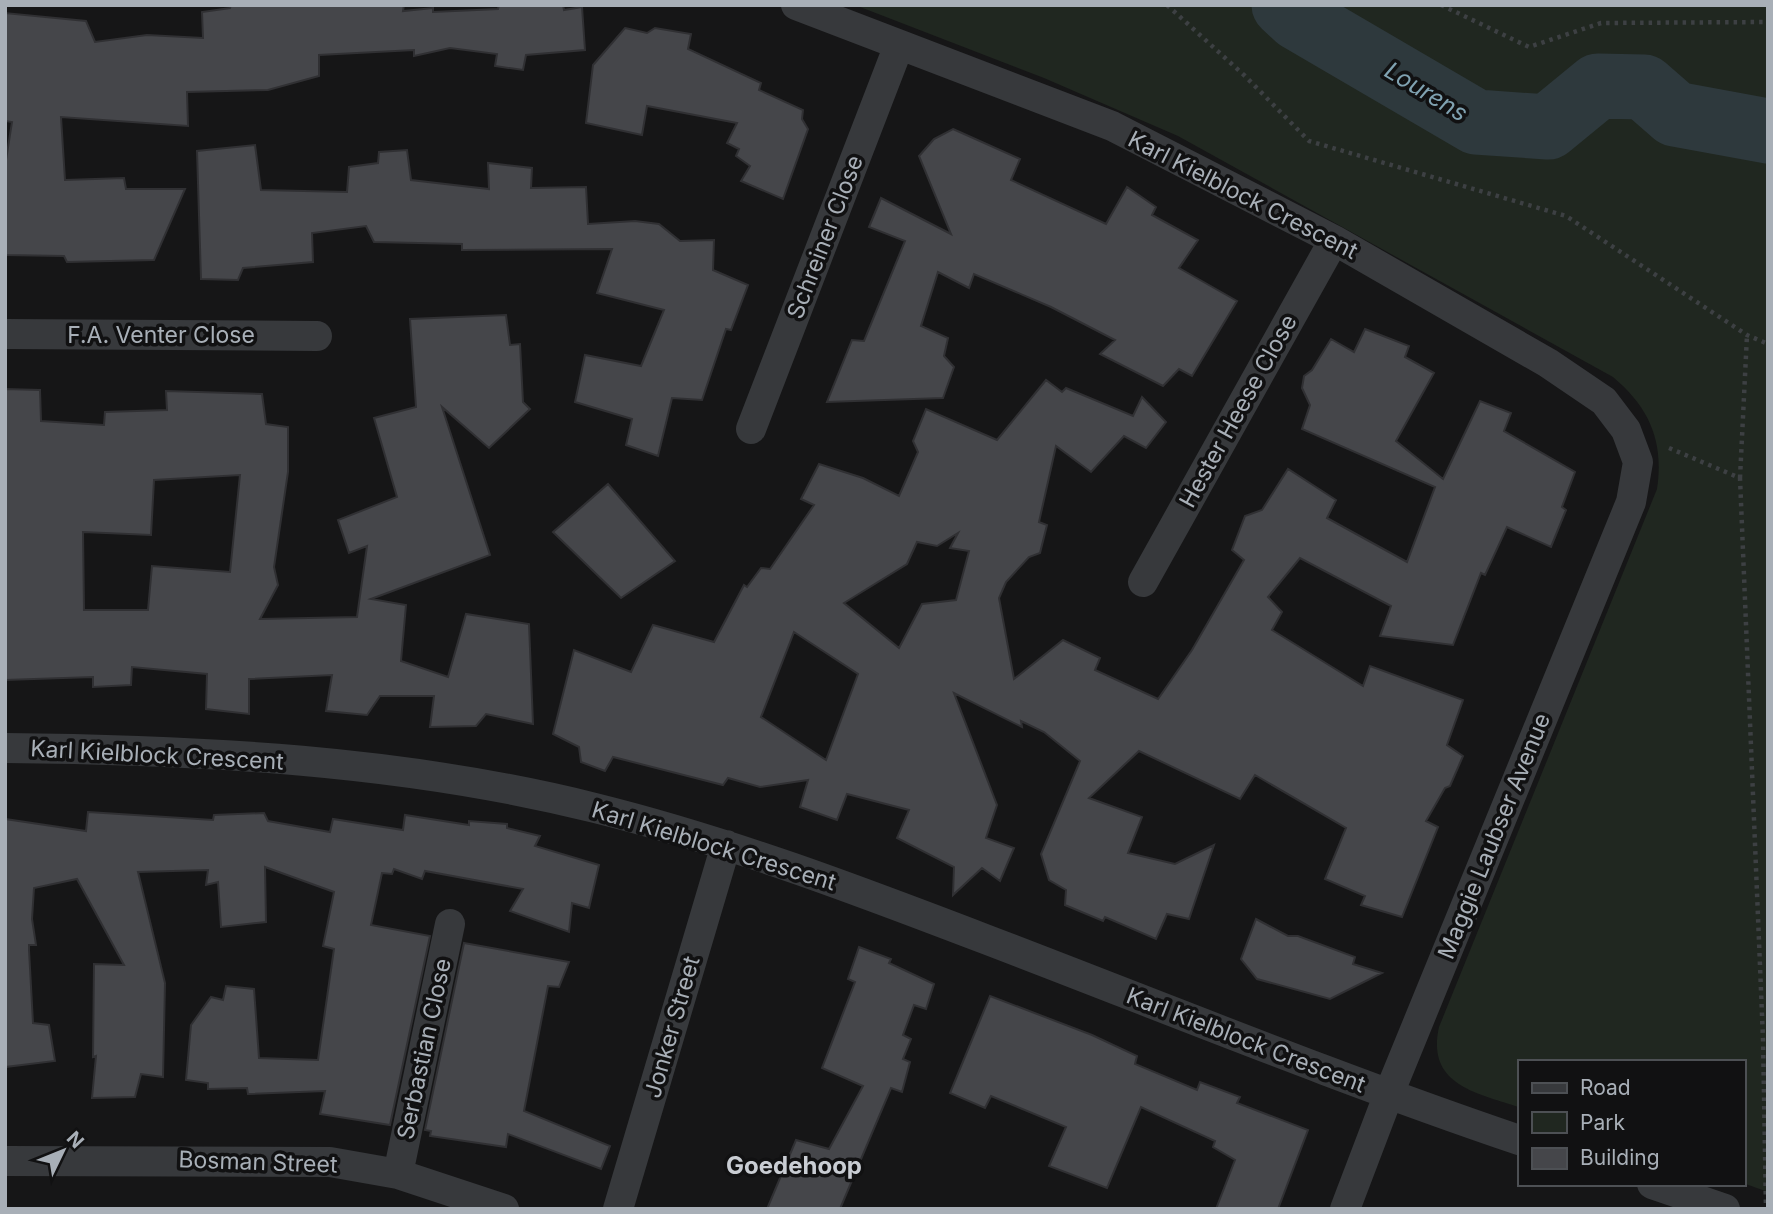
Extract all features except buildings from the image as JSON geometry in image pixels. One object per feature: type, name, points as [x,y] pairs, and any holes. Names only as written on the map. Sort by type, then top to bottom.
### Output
[{"type":"street","name":"Karl Kielblock Crescent","points":[[796,5],[1112,127],[1334,240],[1548,363],[1604,401],[1626,430],[1638,462]]},
{"type":"street","name":"Schreiner Close","points":[[751,429],[900,45]]},
{"type":"street","name":"Hester Heese Close","points":[[1143,582],[1334,240]]},
{"type":"street","name":"F.A. Venter Close","points":[[5,334],[317,336]]},
{"type":"street","name":"Maggie Laubser Avenue","points":[[1345,1209],[1388,1096],[1631,502],[1638,462]]},
{"type":"street","name":"Karl Kielblock Crescent","points":[[5,748],[220,753],[467,782],[592,807],[726,845],[888,901],[1388,1096],[1518,1140]]},
{"type":"street","name":"Jonker Street","points":[[618,1209],[726,845]]},
{"type":"street","name":"Serbastian Close","points":[[398,1174],[450,924]]},
{"type":"street","name":"Bosman Street","points":[[5,1161],[330,1161],[398,1174],[504,1209]]},
{"type":"street","points":[[1659,1186],[1726,1209]]},
{"type":"path","points":[[1167,5],[1245,76],[1308,141],[1566,216],[1747,335],[1768,344]]},
{"type":"path","points":[[1441,5],[1529,47],[1601,23],[1768,22]]},
{"type":"path","points":[[1747,335],[1740,478],[1763,1039],[1766,1209]]},
{"type":"path","points":[[1626,430],[1740,478]]},
{"type":"green space","points":[[855,5],[1768,5],[1768,1192],[1745,1184],[1745,1060],[1518,1060],[1518,1107],[1458,1084],[1440,1062],[1437,1047],[1439,1027],[1657,489],[1659,472],[1656,441],[1645,414],[1613,377],[1178,136],[1044,78]]},
{"type":"waterway","name":"Lourens","points":[[1284,5],[1298,18],[1476,122],[1548,127],[1598,86],[1644,87],[1675,114],[1768,131]]},
{"type":"district","name":"Goedehoop","points":[[794,1166]]}]
